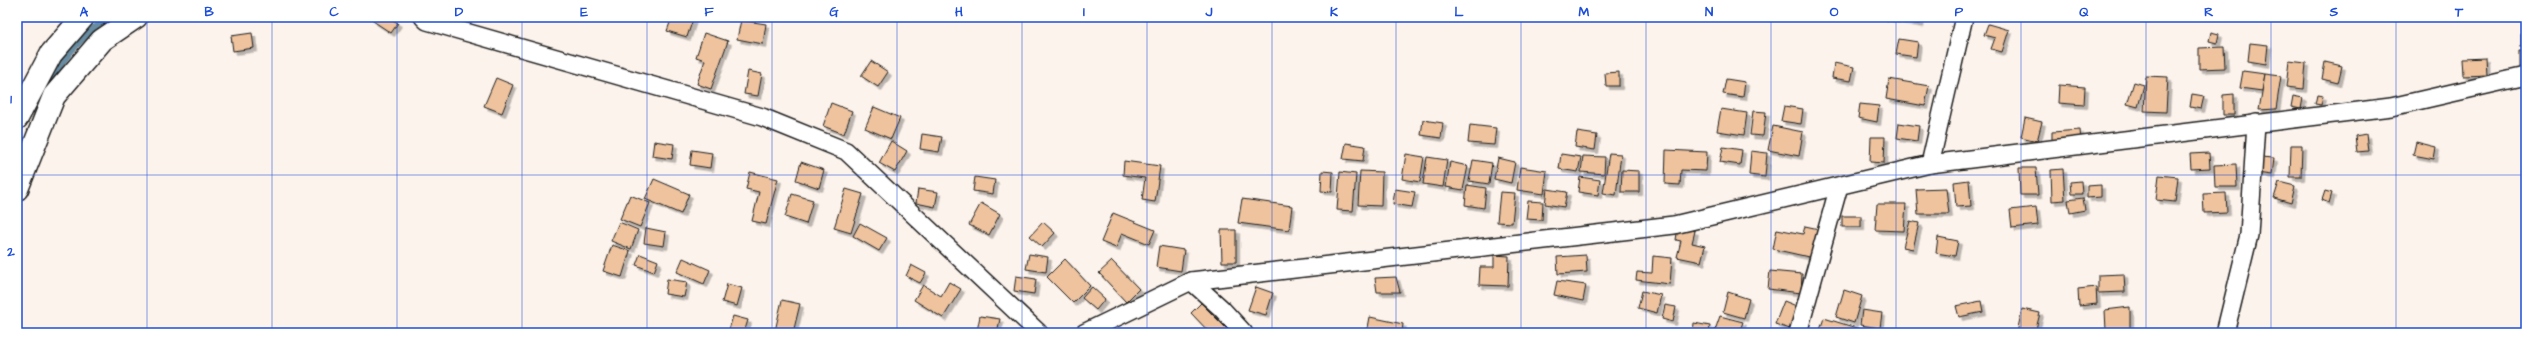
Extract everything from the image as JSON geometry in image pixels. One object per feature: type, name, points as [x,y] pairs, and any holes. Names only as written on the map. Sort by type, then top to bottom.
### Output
[{"type":"street","points":[[17,118],[25,99],[51,54],[83,17]]},
{"type":"street","points":[[17,189],[54,96],[102,40],[136,17]]},
{"type":"street","points":[[424,17],[427,21],[762,117],[846,151],[1039,333]]},
{"type":"street","points":[[1930,164],[1964,17]]},
{"type":"street","points":[[1084,333],[1191,281],[1674,225],[1930,164],[2391,107],[2526,76]]},
{"type":"street","points":[[2225,333],[2249,234],[2256,123]]},
{"type":"street","points":[[1798,333],[1839,186]]},
{"type":"street","points":[[1191,281],[1222,308],[1244,333]]},
{"type":"building","points":[[375,17],[388,17],[398,23],[391,33],[373,21]]},
{"type":"building","points":[[672,17],[693,19],[687,37],[667,31]]},
{"type":"building","points":[[1883,17],[1921,17],[1920,24]]},
{"type":"building","points":[[741,20],[766,24],[763,44],[737,39]]},
{"type":"building","points":[[1988,24],[2009,30],[2002,52],[1991,49],[1995,38],[1984,35]]},
{"type":"building","points":[[2211,32],[2219,34],[2217,43],[2209,41]]},
{"type":"building","points":[[252,33],[254,48],[233,51],[231,36]]},
{"type":"building","points":[[704,33],[728,41],[711,89],[697,84],[705,60],[696,57]]},
{"type":"building","points":[[2521,34],[2526,34],[2526,46],[2521,46]]},
{"type":"building","points":[[1899,39],[1918,42],[1916,57],[1896,54]]},
{"type":"building","points":[[2250,43],[2268,45],[2266,64],[2248,61]]},
{"type":"building","points":[[2224,47],[2225,68],[2199,69],[2199,48]]},
{"type":"building","points":[[2520,50],[2526,50],[2526,66],[2520,67]]},
{"type":"building","points":[[2486,58],[2487,75],[2463,76],[2462,59]]},
{"type":"building","points":[[871,61],[888,72],[878,87],[861,76]]},
{"type":"building","points":[[2289,61],[2306,63],[2304,89],[2286,87]]},
{"type":"building","points":[[2325,62],[2342,66],[2338,83],[2322,79]]},
{"type":"building","points":[[1834,63],[1854,67],[1851,81],[1832,78]]},
{"type":"building","points":[[748,71],[762,74],[758,96],[744,94]]},
{"type":"building","points":[[2243,71],[2265,74],[2262,91],[2240,88]]},
{"type":"building","points":[[1619,72],[1619,86],[1606,86],[1605,73]]},
{"type":"building","points":[[2265,74],[2281,76],[2276,109],[2259,110]]},
{"type":"building","points":[[2146,76],[2168,77],[2166,112],[2144,111]]},
{"type":"building","points":[[496,78],[513,85],[502,113],[484,106]]},
{"type":"building","points":[[1726,79],[1745,82],[1743,97],[1723,94]]},
{"type":"building","points":[[1889,79],[1929,86],[1925,106],[1886,99]]},
{"type":"building","points":[[2134,82],[2144,85],[2138,107],[2127,104]]},
{"type":"building","points":[[2059,85],[2085,87],[2084,105],[2058,103]]},
{"type":"building","points":[[2192,94],[2204,96],[2201,109],[2190,107]]},
{"type":"building","points":[[2234,94],[2234,115],[2223,115],[2223,95]]},
{"type":"building","points":[[2317,95],[2323,96],[2321,105],[2315,104]]},
{"type":"building","points":[[2293,96],[2303,98],[2301,109],[2291,107]]},
{"type":"building","points":[[831,103],[852,111],[844,134],[823,126]]},
{"type":"building","points":[[1860,104],[1879,106],[1877,122],[1858,118]]},
{"type":"building","points":[[1784,106],[1803,109],[1801,124],[1781,121]]},
{"type":"building","points":[[874,107],[900,118],[891,139],[865,128]]},
{"type":"building","points":[[1721,109],[1747,113],[1744,135],[1717,131]]},
{"type":"building","points":[[1753,111],[1766,112],[1763,136],[1750,135]]},
{"type":"building","points":[[2025,118],[2042,122],[2037,141],[2021,137]]},
{"type":"building","points":[[1423,120],[1443,123],[1441,138],[1421,135]]},
{"type":"building","points":[[1899,123],[1919,126],[1917,141],[1897,138]]},
{"type":"building","points":[[1470,125],[1496,128],[1494,145],[1468,143]]},
{"type":"building","points":[[1773,126],[1803,132],[1799,156],[1768,150]]},
{"type":"building","points":[[2080,130],[2081,141],[2052,143],[2052,132]]},
{"type":"building","points":[[1577,132],[1597,135],[1595,150],[1575,147]]},
{"type":"building","points":[[922,134],[942,137],[939,152],[920,149]]},
{"type":"building","points":[[2366,134],[2368,151],[2357,152],[2355,136]]},
{"type":"building","points":[[1871,137],[1885,137],[1884,163],[1870,162]]},
{"type":"building","points":[[654,141],[674,144],[672,159],[652,156]]},
{"type":"building","points":[[891,141],[907,151],[895,172],[879,163]]},
{"type":"building","points":[[2416,142],[2436,147],[2434,159],[2413,155]]},
{"type":"building","points":[[1346,143],[1365,146],[1363,161],[1343,159]]},
{"type":"building","points":[[2291,145],[2302,145],[2301,177],[2290,177]]},
{"type":"building","points":[[1723,147],[1742,150],[1740,165],[1720,162]]},
{"type":"building","points":[[692,150],[712,153],[710,168],[690,165]]},
{"type":"building","points":[[1666,150],[1707,152],[1706,171],[1681,170],[1680,185],[1665,184]]},
{"type":"building","points":[[1751,151],[1767,153],[1765,177],[1749,175]]},
{"type":"building","points":[[1609,153],[1621,154],[1616,195],[1603,193]]},
{"type":"building","points":[[2209,153],[2210,168],[2191,169],[2190,154]]},
{"type":"building","points":[[1406,154],[1424,157],[1420,182],[1402,179]]},
{"type":"building","points":[[1561,154],[1581,157],[1578,172],[1559,169]]},
{"type":"building","points":[[1583,156],[1605,157],[1604,174],[1581,172]]},
{"type":"building","points":[[1427,157],[1447,160],[1443,187],[1423,184]]},
{"type":"building","points":[[2260,157],[2274,158],[2272,175],[2258,173]]},
{"type":"building","points":[[1498,158],[1515,162],[1511,183],[1494,179]]},
{"type":"building","points":[[1473,160],[1492,163],[1489,184],[1469,181]]},
{"type":"building","points":[[1124,161],[1160,166],[1155,202],[1142,200],[1145,178],[1123,175]]},
{"type":"building","points":[[801,162],[824,170],[819,188],[796,180]]},
{"type":"building","points":[[1450,162],[1468,166],[1463,190],[1446,187]]},
{"type":"building","points":[[2236,164],[2237,187],[2215,187],[2214,165]]},
{"type":"building","points":[[1520,167],[1547,171],[1544,194],[1517,190]]},
{"type":"building","points":[[2019,168],[2036,168],[2038,195],[2020,195]]},
{"type":"building","points":[[2063,169],[2065,200],[2052,201],[2051,170]]},
{"type":"building","points":[[1622,170],[1639,171],[1639,192],[1621,192]]},
{"type":"building","points":[[1322,171],[1333,172],[1332,192],[1321,191]]},
{"type":"building","points":[[1360,171],[1382,172],[1381,206],[1358,205]]},
{"type":"building","points":[[750,172],[778,179],[766,224],[752,221],[759,192],[746,189]]},
{"type":"building","points":[[1340,172],[1356,174],[1353,211],[1337,210]]},
{"type":"building","points":[[2159,175],[2178,177],[2175,202],[2156,200]]},
{"type":"building","points":[[975,177],[995,180],[993,194],[973,191]]},
{"type":"building","points":[[1580,177],[1600,180],[1598,195],[1578,192]]},
{"type":"building","points":[[654,179],[689,194],[681,214],[645,199]]},
{"type":"building","points":[[1969,180],[1971,206],[1956,207],[1954,182]]},
{"type":"building","points":[[2081,181],[2082,194],[2071,194],[2070,182]]},
{"type":"building","points":[[2279,182],[2295,186],[2291,203],[2274,198]]},
{"type":"building","points":[[1467,185],[1486,188],[1484,208],[1465,205]]},
{"type":"building","points":[[2101,185],[2101,197],[2087,198],[2087,186]]},
{"type":"building","points":[[1946,188],[1949,214],[1918,214],[1916,189]]},
{"type":"building","points":[[846,189],[863,194],[851,233],[834,228]]},
{"type":"building","points":[[918,189],[938,192],[935,207],[916,203]]},
{"type":"building","points":[[1395,189],[1415,192],[1412,207],[1393,204]]},
{"type":"building","points":[[1547,189],[1567,192],[1564,207],[1545,204]]},
{"type":"building","points":[[2325,191],[2332,193],[2329,203],[2322,200]]},
{"type":"building","points":[[1500,192],[1515,193],[1512,223],[1497,222]]},
{"type":"building","points":[[2226,193],[2227,212],[2204,213],[2203,194]]},
{"type":"building","points":[[792,194],[813,200],[806,224],[785,217]]},
{"type":"building","points":[[630,195],[650,203],[640,227],[620,219]]},
{"type":"building","points":[[2083,198],[2085,210],[2070,213],[2068,200]]},
{"type":"building","points":[[1242,199],[1292,206],[1289,230],[1238,223]]},
{"type":"building","points":[[1528,201],[1543,202],[1542,220],[1526,219]]},
{"type":"building","points":[[981,203],[1000,214],[989,235],[969,225]]},
{"type":"building","points":[[1877,204],[1906,204],[1904,231],[1875,230]]},
{"type":"building","points":[[2036,207],[2038,225],[2012,228],[2010,210]]},
{"type":"building","points":[[1113,213],[1155,230],[1149,244],[1122,233],[1116,248],[1101,242]]},
{"type":"building","points":[[1842,216],[1861,216],[1861,227],[1842,227]]},
{"type":"building","points":[[1910,221],[1919,223],[1913,249],[1903,247]]},
{"type":"building","points":[[619,222],[638,230],[631,249],[611,241]]},
{"type":"building","points":[[1043,222],[1055,233],[1042,247],[1030,236]]},
{"type":"building","points":[[860,223],[887,238],[879,251],[853,236]]},
{"type":"building","points":[[1805,226],[1819,229],[1813,258],[1773,249],[1777,229],[1803,234]]},
{"type":"building","points":[[1678,227],[1695,231],[1692,243],[1705,246],[1701,262],[1677,257],[1681,241],[1676,240]]},
{"type":"building","points":[[646,228],[666,232],[664,246],[644,243]]},
{"type":"building","points":[[1221,230],[1236,230],[1236,262],[1222,262]]},
{"type":"building","points":[[1938,237],[1958,241],[1955,256],[1936,253]]},
{"type":"building","points":[[612,245],[630,251],[622,277],[603,271]]},
{"type":"building","points":[[1159,246],[1184,250],[1181,271],[1156,267]]},
{"type":"building","points":[[640,254],[658,261],[654,272],[636,265]]},
{"type":"building","points":[[1029,254],[1048,257],[1046,272],[1026,269]]},
{"type":"building","points":[[1494,255],[1509,256],[1508,286],[1479,285],[1480,267],[1494,267]]},
{"type":"building","points":[[1586,255],[1587,272],[1558,274],[1557,257]]},
{"type":"building","points":[[1653,256],[1672,258],[1670,284],[1636,280],[1637,272],[1652,273]]},
{"type":"building","points":[[683,258],[710,270],[704,284],[677,272]]},
{"type":"building","points":[[1065,259],[1090,286],[1073,303],[1047,277]]},
{"type":"building","points":[[1112,261],[1139,289],[1126,302],[1099,273]]},
{"type":"building","points":[[911,265],[926,273],[920,283],[906,276]]},
{"type":"building","points":[[1770,271],[1802,274],[1801,293],[1768,289]]},
{"type":"building","points":[[2124,274],[2125,292],[2098,293],[2098,275]]},
{"type":"building","points":[[1016,276],[1036,279],[1034,294],[1014,291]]},
{"type":"building","points":[[1396,277],[1400,292],[1377,292],[1375,278]]},
{"type":"building","points":[[667,279],[687,282],[684,297],[665,294]]},
{"type":"building","points":[[1557,281],[1586,285],[1583,301],[1554,295]]},
{"type":"building","points":[[949,282],[961,289],[943,318],[914,300],[923,285],[941,296]]},
{"type":"building","points":[[727,284],[742,288],[737,306],[722,302]]},
{"type":"building","points":[[1092,287],[1105,299],[1096,310],[1082,298]]},
{"type":"building","points":[[1256,287],[1273,293],[1266,315],[1248,310]]},
{"type":"building","points":[[2096,287],[2097,304],[2079,306],[2078,289]]},
{"type":"building","points":[[1844,290],[1862,296],[1854,323],[1836,317]]},
{"type":"building","points":[[1642,291],[1661,295],[1657,313],[1638,308]]},
{"type":"building","points":[[1728,292],[1749,299],[1744,318],[1723,312]]},
{"type":"building","points":[[782,300],[800,304],[793,333],[775,331]]},
{"type":"building","points":[[1784,301],[1799,307],[1790,329],[1775,324]]},
{"type":"building","points":[[1981,301],[1983,312],[1959,317],[1956,306]]},
{"type":"building","points":[[1201,303],[1231,333],[1210,333],[1191,313]]},
{"type":"building","points":[[1665,305],[1676,307],[1673,322],[1662,319]]},
{"type":"building","points":[[2130,307],[2130,330],[2106,331],[2105,310]]},
{"type":"building","points":[[2022,309],[2040,313],[2035,333],[2017,333]]},
{"type":"building","points":[[1862,310],[1882,313],[1880,328],[1860,325]]},
{"type":"building","points":[[733,316],[748,320],[744,333],[728,333]]},
{"type":"building","points":[[980,316],[1000,319],[997,333],[977,331]]},
{"type":"building","points":[[1720,316],[1743,322],[1739,333],[1714,333]]},
{"type":"building","points":[[1370,317],[1403,324],[1402,333],[1367,333]]},
{"type":"building","points":[[1824,318],[1863,330],[1862,333],[1819,333]]},
{"type":"building","points":[[1694,323],[1710,326],[1709,333],[1693,333]]},
{"type":"waterway","points":[[45,93],[56,71],[72,50],[89,32],[108,17]]}]
